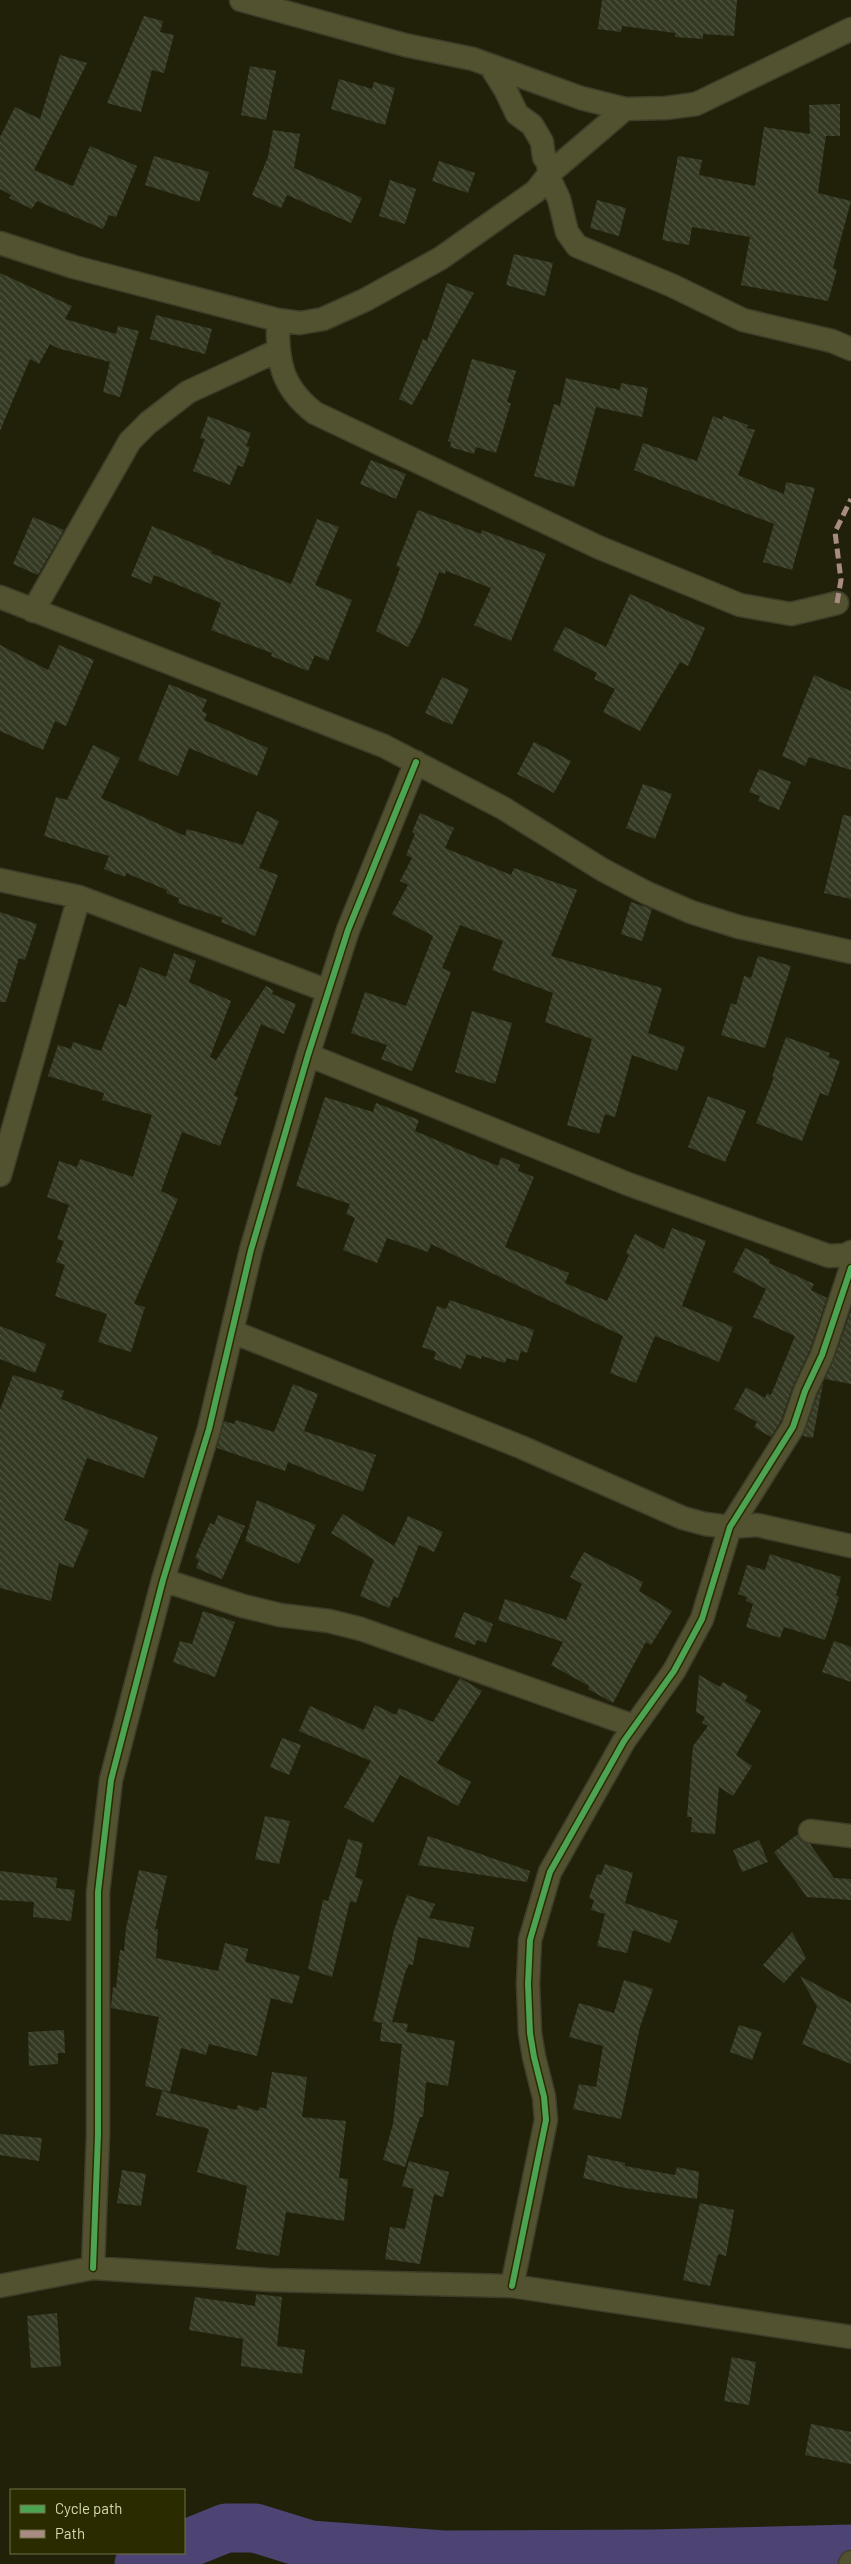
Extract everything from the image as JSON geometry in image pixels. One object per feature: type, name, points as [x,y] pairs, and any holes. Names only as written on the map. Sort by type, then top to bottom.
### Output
[{"type":"street","points":[[241,0],[405,45],[473,59],[581,98],[625,109],[666,108],[696,104],[851,29]]},
{"type":"street","points":[[491,67],[506,91],[517,114],[532,125],[537,132],[548,163],[567,232],[577,246],[634,268],[743,320],[832,341],[851,349]]},
{"type":"street","points":[[0,243],[74,267],[278,320],[300,323],[323,319],[400,283],[441,258],[516,206],[536,191],[550,174],[625,109]]},
{"type":"street","points":[[278,320],[277,351],[286,382],[298,401],[315,413],[598,547],[740,605],[791,614],[836,603]]},
{"type":"street","points":[[33,611],[130,441],[148,422],[188,392],[277,351]]},
{"type":"street","points":[[0,597],[384,746],[503,808],[603,870],[647,893],[691,912],[739,927],[851,952]]},
{"type":"street","points":[[93,2268],[98,2135],[98,1892],[102,1844],[111,1780],[163,1580],[209,1429],[251,1250],[308,1055],[348,930],[416,762]]},
{"type":"street","points":[[0,880],[79,898],[328,991]]},
{"type":"street","points":[[0,1175],[79,898]]},
{"type":"street","points":[[308,1055],[628,1184],[829,1256],[846,1255],[851,1252]]},
{"type":"street","points":[[512,2286],[546,2120],[544,2097],[530,2033],[528,1984],[530,1940],[550,1872],[573,1828],[634,1726],[674,1672],[702,1619],[730,1527],[793,1427],[805,1391],[822,1355],[851,1268]]},
{"type":"street","points":[[233,1332],[521,1448],[684,1518],[705,1524],[730,1527],[757,1525],[851,1546]]},
{"type":"street","points":[[163,1580],[243,1606],[280,1615],[329,1621],[361,1629],[634,1726]]},
{"type":"street","points":[[810,1831],[851,1836]]},
{"type":"street","points":[[0,2286],[93,2268],[270,2280],[512,2286],[851,2337]]},
{"type":"building","points":[[602,0],[737,0],[734,36],[703,34],[703,39],[675,37],[675,33],[622,26],[621,32],[598,29]]},
{"type":"building","points":[[144,16],[163,21],[160,32],[174,35],[164,73],[152,70],[141,112],[107,103]]},
{"type":"building","points":[[60,55],[87,63],[34,170],[73,186],[90,146],[137,166],[116,217],[109,215],[103,229],[37,201],[32,209],[9,198],[11,195],[0,189],[0,137],[15,107],[40,119]]},
{"type":"building","points":[[250,66],[276,71],[266,120],[241,115]]},
{"type":"building","points":[[339,79],[372,89],[374,82],[395,88],[385,125],[331,109]]},
{"type":"building","points":[[840,104],[840,136],[826,136],[818,193],[851,201],[833,268],[837,270],[828,301],[741,285],[750,237],[692,227],[689,245],[662,240],[678,156],[702,160],[699,175],[755,186],[764,127],[810,134],[809,105]]},
{"type":"building","points":[[273,130],[300,134],[294,168],[362,198],[351,223],[287,195],[281,208],[252,195],[268,157]]},
{"type":"building","points":[[154,156],[209,172],[199,202],[145,185]]},
{"type":"building","points":[[439,161],[475,173],[468,193],[432,181]]},
{"type":"building","points":[[390,180],[416,189],[405,224],[379,216]]},
{"type":"building","points":[[597,200],[626,208],[619,236],[590,228]]},
{"type":"building","points":[[514,254],[553,263],[545,296],[506,285]]},
{"type":"building","points":[[0,273],[72,306],[65,319],[116,334],[118,326],[139,331],[120,397],[103,392],[110,362],[57,348],[50,344],[39,364],[30,359],[0,431]]},
{"type":"building","points":[[447,283],[474,293],[412,405],[399,399],[423,339],[427,341]]},
{"type":"building","points":[[156,315],[212,329],[205,354],[150,339]]},
{"type":"building","points":[[472,359],[516,371],[507,402],[511,403],[496,453],[476,447],[474,454],[450,447],[451,442],[448,441]]},
{"type":"building","points":[[566,378],[620,390],[621,383],[648,388],[642,417],[596,407],[574,487],[534,476],[554,404],[560,406]]},
{"type":"building","points":[[208,416],[251,433],[246,446],[250,447],[243,467],[238,465],[230,485],[193,471],[205,439],[200,438]]},
{"type":"building","points":[[713,416],[722,420],[723,416],[748,425],[747,428],[755,430],[738,475],[784,494],[786,482],[815,488],[792,570],[763,562],[774,524],[634,470],[643,443],[697,461]]},
{"type":"building","points":[[371,460],[406,474],[396,499],[360,484]]},
{"type":"building","points":[[418,510],[481,534],[482,530],[546,554],[511,641],[474,625],[491,588],[446,571],[445,574],[439,572],[421,621],[408,647],[376,631],[400,568],[396,566]]},
{"type":"building","points":[[33,517],[64,530],[38,575],[13,564]]},
{"type":"building","points":[[317,519],[339,527],[315,585],[352,600],[328,661],[315,655],[308,671],[271,656],[272,653],[211,630],[221,603],[154,575],[151,584],[131,576],[152,526],[212,551],[211,553],[291,584]]},
{"type":"building","points":[[630,594],[705,628],[688,666],[680,662],[640,731],[603,712],[615,689],[594,679],[597,673],[553,650],[565,627],[606,647]]},
{"type":"building","points":[[0,645],[48,670],[59,645],[94,660],[66,726],[55,721],[43,750],[0,731]]},
{"type":"building","points":[[814,675],[851,691],[851,770],[809,757],[805,766],[782,756]]},
{"type":"building","points":[[442,677],[469,689],[452,725],[425,713]]},
{"type":"building","points":[[169,684],[207,700],[202,711],[207,714],[204,720],[268,748],[257,776],[189,748],[178,776],[138,760]]},
{"type":"building","points":[[534,742],[571,761],[554,793],[517,774]]},
{"type":"building","points":[[93,745],[120,758],[101,798],[185,836],[187,829],[243,845],[257,811],[279,821],[259,868],[278,875],[255,936],[221,922],[223,918],[178,903],[179,898],[166,893],[167,890],[126,873],[125,877],[104,869],[109,856],[44,836],[56,797],[67,800]]},
{"type":"building","points":[[759,769],[791,782],[779,810],[758,801],[760,796],[749,792]]},
{"type":"building","points":[[643,784],[672,794],[655,839],[626,828]]},
{"type":"building","points":[[420,813],[454,828],[445,848],[511,875],[514,868],[577,890],[551,956],[662,988],[648,1033],[685,1047],[677,1071],[632,1055],[615,1117],[605,1114],[599,1134],[567,1125],[592,1039],[545,1022],[553,993],[492,970],[503,941],[460,925],[442,968],[451,972],[412,1071],[381,1059],[387,1045],[351,1033],[365,992],[406,1006],[433,936],[392,914],[408,885],[400,881],[412,858],[406,855],[415,834],[412,832]]},
{"type":"building","points":[[843,815],[851,816],[851,899],[824,893]]},
{"type":"building","points":[[631,902],[652,909],[642,941],[621,934]]},
{"type":"building","points":[[0,912],[37,924],[25,960],[19,958],[6,1002],[0,1002]]},
{"type":"building","points":[[174,953],[196,961],[189,982],[231,1001],[210,1057],[216,1060],[266,986],[273,990],[272,994],[296,1004],[284,1034],[261,1024],[234,1096],[238,1097],[220,1146],[182,1132],[161,1191],[178,1199],[134,1304],[145,1307],[131,1352],[98,1342],[107,1314],[55,1296],[65,1265],[56,1262],[64,1241],[57,1239],[69,1205],[47,1197],[59,1161],[77,1167],[80,1159],[133,1177],[152,1115],[102,1100],[104,1093],[48,1076],[58,1045],[71,1049],[73,1042],[101,1051],[119,1004],[126,1007],[140,967],[166,977]]},
{"type":"building","points":[[758,956],[791,966],[765,1048],[721,1035],[731,1003],[736,1005],[744,976],[751,978]]},
{"type":"building","points":[[472,1011],[512,1023],[495,1084],[455,1072]]},
{"type":"building","points":[[786,1037],[830,1053],[828,1057],[840,1061],[828,1096],[820,1093],[802,1141],[756,1123],[774,1077],[772,1077]]},
{"type":"building","points":[[708,1096],[746,1111],[725,1162],[688,1147]]},
{"type":"building","points":[[325,1097],[373,1112],[376,1103],[419,1120],[415,1131],[498,1166],[501,1157],[520,1165],[518,1171],[534,1177],[505,1247],[569,1273],[565,1283],[607,1301],[629,1255],[626,1253],[635,1234],[664,1249],[672,1228],[706,1241],[682,1306],[733,1327],[719,1362],[655,1336],[636,1383],[610,1373],[623,1336],[431,1244],[428,1252],[387,1238],[377,1263],[343,1250],[355,1218],[346,1214],[350,1204],[296,1186]]},
{"type":"building","points":[[745,1248],[770,1260],[769,1263],[814,1284],[811,1290],[827,1298],[810,1350],[793,1386],[781,1421],[771,1437],[754,1427],[757,1422],[734,1409],[746,1387],[765,1398],[767,1393],[771,1395],[795,1336],[753,1317],[766,1289],[733,1272]]},
{"type":"building","points":[[450,1300],[534,1330],[527,1353],[521,1351],[518,1361],[507,1358],[505,1363],[482,1356],[481,1359],[467,1354],[461,1369],[434,1359],[436,1352],[422,1347],[437,1306],[446,1309]]},
{"type":"building","points":[[851,1310],[851,1384],[825,1379]]},
{"type":"building","points":[[0,1326],[46,1344],[35,1373],[0,1359]]},
{"type":"building","points":[[13,1375],[64,1391],[61,1399],[158,1437],[144,1478],[87,1458],[64,1520],[89,1530],[73,1568],[59,1563],[51,1601],[0,1588],[0,1410]]},
{"type":"building","points":[[823,1383],[813,1438],[803,1436],[817,1396]]},
{"type":"building","points":[[293,1384],[318,1394],[304,1431],[376,1455],[363,1492],[288,1462],[285,1471],[217,1448],[224,1421],[234,1424],[236,1420],[274,1432]]},
{"type":"building","points":[[257,1500],[316,1525],[299,1564],[245,1541]]},
{"type":"building","points":[[343,1514],[394,1546],[408,1516],[443,1532],[434,1552],[419,1545],[398,1598],[394,1596],[389,1608],[360,1596],[374,1560],[331,1533]]},
{"type":"building","points":[[218,1515],[245,1526],[222,1579],[196,1568],[199,1560],[195,1558],[210,1523],[214,1525]]},
{"type":"building","points":[[584,1552],[643,1582],[639,1591],[672,1611],[651,1645],[646,1642],[613,1703],[588,1689],[589,1686],[551,1665],[563,1642],[498,1620],[505,1599],[566,1620],[582,1584],[570,1577]]},
{"type":"building","points":[[770,1554],[841,1577],[836,1595],[839,1597],[825,1640],[784,1627],[780,1638],[746,1627],[753,1604],[746,1601],[747,1597],[738,1594],[747,1565],[765,1570]]},
{"type":"building","points":[[203,1611],[235,1622],[215,1677],[173,1662],[180,1641],[192,1644]]},
{"type":"building","points":[[464,1612],[493,1624],[486,1643],[477,1640],[475,1645],[454,1637]]},
{"type":"building","points":[[834,1641],[851,1647],[851,1682],[822,1672]]},
{"type":"building","points":[[699,1675],[720,1687],[723,1682],[748,1696],[745,1701],[761,1711],[736,1755],[752,1766],[733,1796],[719,1787],[715,1834],[691,1832],[692,1817],[687,1817],[693,1746],[708,1726],[702,1723],[705,1717],[696,1712]]},
{"type":"building","points":[[460,1678],[482,1691],[437,1763],[471,1782],[458,1806],[400,1775],[373,1823],[344,1807],[371,1761],[299,1731],[310,1706],[364,1730],[375,1705],[396,1715],[399,1708],[433,1722]]},
{"type":"building","points":[[282,1738],[301,1745],[289,1775],[270,1767]]},
{"type":"building","points":[[265,1816],[290,1821],[279,1864],[255,1859]]},
{"type":"building","points":[[798,1834],[802,1841],[810,1844],[834,1878],[851,1879],[851,1900],[807,1897],[774,1852]]},
{"type":"building","points":[[428,1836],[530,1871],[527,1882],[418,1865]]},
{"type":"building","points":[[348,1839],[363,1843],[355,1877],[363,1880],[356,1903],[350,1901],[332,1977],[308,1969],[323,1900],[328,1901]]},
{"type":"building","points":[[759,1840],[768,1862],[742,1872],[733,1850]]},
{"type":"building","points":[[605,1864],[633,1873],[625,1903],[678,1921],[670,1943],[633,1930],[627,1953],[597,1946],[605,1914],[591,1910],[594,1900],[589,1898],[597,1874],[601,1875]]},
{"type":"building","points":[[139,1870],[167,1876],[155,1929],[158,1929],[156,1958],[218,1971],[225,1943],[248,1949],[245,1962],[300,1976],[292,2004],[271,1998],[257,2056],[209,2044],[206,2055],[181,2048],[170,2092],[145,2086],[159,2017],[111,2008],[113,1987],[116,1988],[120,1950],[124,1951],[126,1928]]},
{"type":"building","points":[[0,1871],[57,1878],[56,1888],[75,1890],[71,1921],[33,1917],[34,1902],[0,1900]]},
{"type":"building","points":[[407,1895],[435,1904],[429,1918],[474,1927],[469,1948],[418,1937],[413,1965],[409,1964],[405,1973],[392,2022],[408,2024],[406,2032],[455,2041],[448,2086],[426,2082],[423,2117],[420,2117],[405,2167],[383,2160],[393,2124],[402,2044],[380,2041],[382,2023],[373,2021],[394,1930]]},
{"type":"building","points":[[792,1932],[806,1958],[784,1983],[763,1965]]},
{"type":"building","points":[[800,1976],[851,2003],[851,2064],[802,2044],[817,2007]]},
{"type":"building","points":[[624,1980],[653,1989],[640,2027],[621,2119],[573,2109],[579,2084],[596,2087],[603,2046],[569,2037],[579,2003],[614,2013]]},
{"type":"building","points":[[739,2025],[762,2032],[752,2060],[730,2052]]},
{"type":"building","points":[[64,2030],[65,2053],[58,2053],[58,2064],[29,2066],[28,2032]]},
{"type":"building","points":[[272,2072],[307,2077],[302,2117],[346,2121],[339,2178],[348,2179],[344,2221],[286,2212],[279,2256],[236,2249],[247,2186],[197,2172],[209,2129],[156,2115],[162,2091],[236,2110],[238,2105],[258,2111],[260,2107],[266,2109]]},
{"type":"building","points":[[0,2134],[42,2138],[39,2161],[0,2155]]},
{"type":"building","points":[[588,2155],[625,2163],[625,2166],[675,2175],[677,2167],[699,2172],[697,2199],[625,2188],[583,2178]]},
{"type":"building","points":[[409,2161],[449,2172],[443,2197],[434,2194],[420,2264],[385,2259],[390,2227],[405,2229],[414,2189],[402,2186]]},
{"type":"building","points":[[122,2170],[146,2174],[141,2206],[117,2203]]},
{"type":"building","points":[[700,2203],[734,2210],[726,2256],[718,2254],[710,2286],[683,2280]]},
{"type":"building","points":[[256,2294],[282,2297],[277,2346],[305,2350],[302,2374],[241,2366],[243,2339],[189,2330],[195,2297],[255,2306]]},
{"type":"building","points":[[57,2313],[61,2366],[31,2368],[27,2316]]},
{"type":"building","points":[[732,2357],[756,2362],[749,2405],[724,2401]]},
{"type":"building","points":[[811,2424],[851,2432],[851,2464],[805,2455]]},
{"type":"waterway","points":[[185,2545],[226,2528],[255,2528],[310,2545],[443,2555],[652,2554],[851,2549]]},
{"type":"waterway","points":[[139,2564],[164,2554]]},
{"type":"marked path","points":[[837,603],[841,580],[835,532],[851,499]]},
{"type":"cycle path","points":[[93,2268],[98,2135],[98,1892],[111,1780],[163,1580],[209,1429],[251,1250],[308,1055],[348,930],[416,762]]},
{"type":"cycle path","points":[[512,2286],[546,2120],[544,2097],[530,2033],[528,1984],[530,1940],[550,1872],[624,1741],[674,1671],[702,1619],[730,1527],[793,1427],[805,1391],[822,1355],[851,1268]]}]
